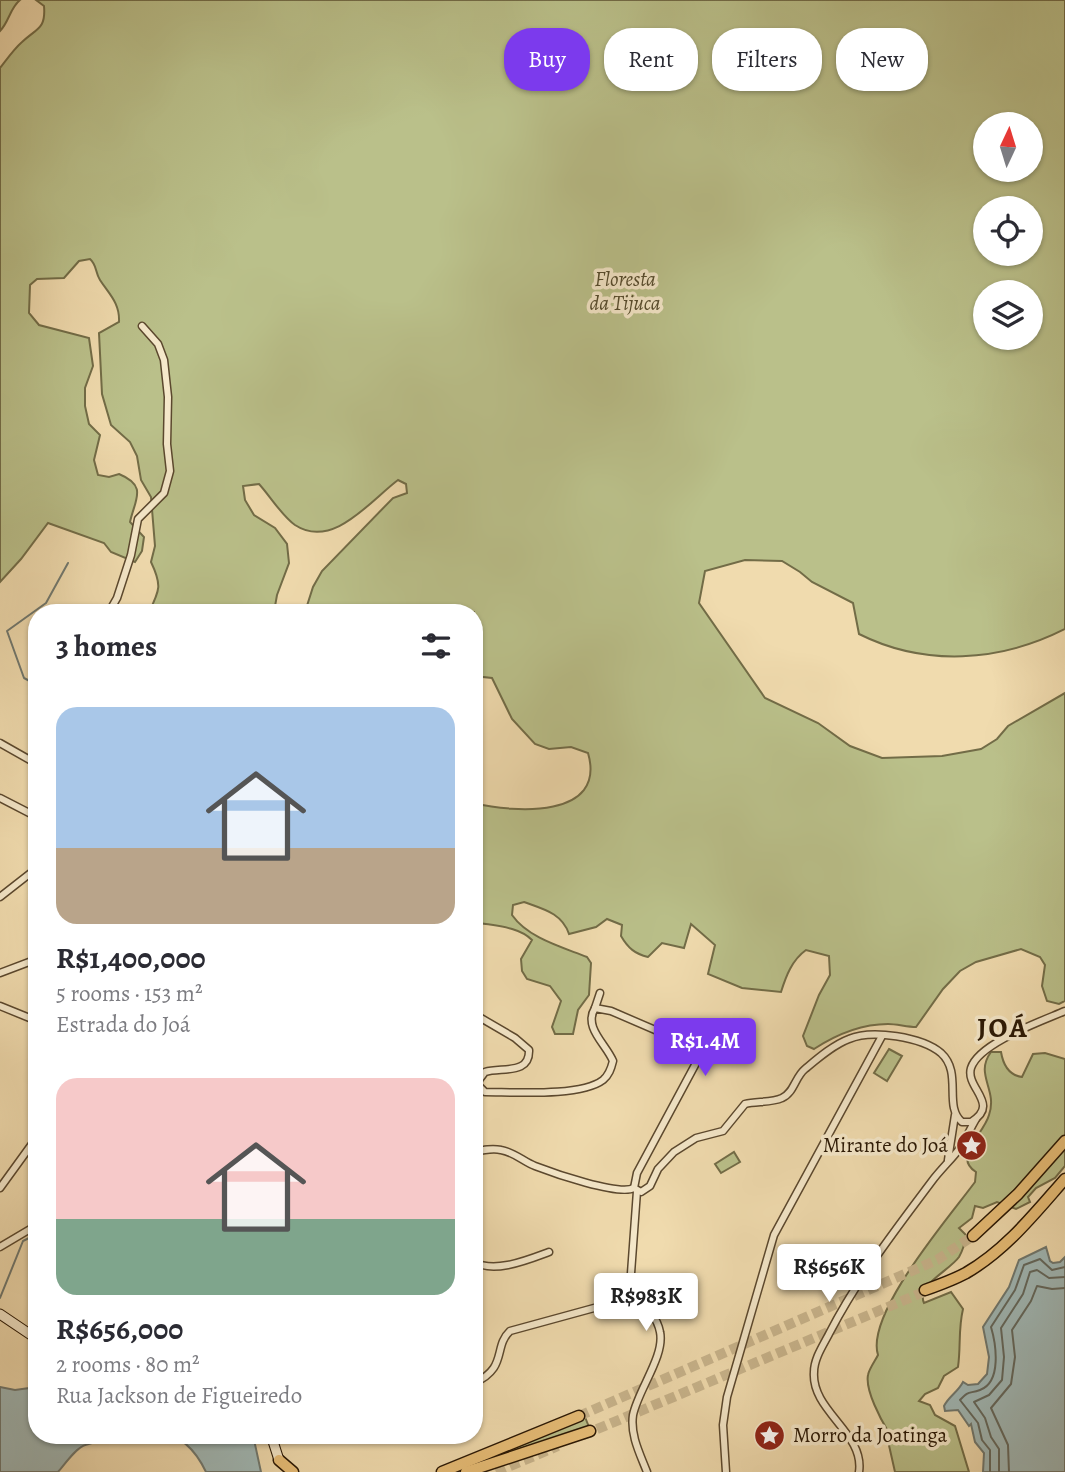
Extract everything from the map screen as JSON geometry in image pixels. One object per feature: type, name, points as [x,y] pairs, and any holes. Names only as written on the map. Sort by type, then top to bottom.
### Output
[{"type":"highway","points":[[973,1236],[992,1220],[1065,1141]]},
{"type":"highway","points":[[926,1290],[966,1273],[990,1257],[1018,1232],[1065,1180]]},
{"type":"highway","points":[[442,1472],[579,1416]]},
{"type":"highway","points":[[466,1472],[590,1431]]},
{"type":"highway","points":[[435,1472],[477,1458]]},
{"type":"highway","points":[[279,1460],[293,1472]]},
{"type":"street","points":[[114,604],[131,555],[138,519],[164,493],[170,471],[164,360],[159,344],[142,326]]},
{"type":"street","points":[[0,743],[28,759]]},
{"type":"street","points":[[0,798],[28,812]]},
{"type":"street","points":[[0,897],[28,875]]},
{"type":"street","points":[[0,973],[28,962]]},
{"type":"street","points":[[483,1090],[535,1093],[585,1087],[597,1084],[607,1076],[613,1061],[590,1020],[600,993]]},
{"type":"street","points":[[0,1006],[28,1017]]},
{"type":"street","points":[[595,1008],[611,1011],[686,1043],[695,1053],[696,1061],[637,1173],[630,1287],[644,1303],[660,1332],[657,1353],[633,1415],[633,1434],[647,1472]]},
{"type":"street","points":[[859,1472],[859,1457],[855,1447],[815,1384],[814,1372],[818,1357],[843,1307],[947,1162],[960,1149],[982,1112],[983,1102],[971,1075],[976,1060],[1007,1036],[1065,1011]]},
{"type":"street","points":[[483,1019],[524,1044],[530,1056],[522,1067],[485,1072],[483,1075]]},
{"type":"street","points":[[726,1472],[723,1425],[727,1397],[774,1235],[882,1036]]},
{"type":"street","points":[[483,1150],[502,1150],[533,1166],[615,1190],[646,1190],[658,1169],[674,1152],[696,1138],[723,1131],[745,1104],[783,1098],[802,1071],[849,1039],[882,1036],[913,1039],[933,1047],[943,1055],[953,1073],[955,1114],[947,1162]]},
{"type":"street","points":[[955,1114],[964,1122],[976,1119]]},
{"type":"street","points":[[0,1188],[28,1149]]},
{"type":"street","points":[[0,1247],[28,1230]]},
{"type":"street","points":[[483,1267],[506,1266],[549,1252]]},
{"type":"street","points":[[483,1376],[493,1370],[505,1336],[510,1331],[605,1305],[630,1287]]},
{"type":"street","points":[[0,1314],[28,1333]]},
{"type":"street","points":[[274,1444],[285,1472]]},
{"type":"green space","points":[[0,0],[20,0],[0,31]]},
{"type":"green space","name":"Floresta da Tijuca","points":[[36,0],[1065,0],[1065,629],[1040,640],[989,654],[936,656],[910,652],[859,634],[853,603],[812,582],[782,561],[745,560],[705,571],[699,603],[765,698],[818,723],[850,746],[882,758],[942,756],[981,749],[997,739],[1008,726],[1065,693],[1065,1001],[1059,1004],[1047,1001],[1042,986],[1045,965],[1040,957],[1021,949],[976,962],[960,971],[943,989],[916,1027],[888,1024],[868,1026],[840,1034],[814,1049],[807,1046],[803,1036],[830,975],[829,956],[806,950],[793,963],[781,992],[742,988],[708,974],[715,945],[691,924],[684,948],[662,943],[648,957],[626,944],[621,936],[622,925],[607,919],[596,927],[569,934],[557,916],[524,902],[513,905],[512,915],[527,930],[546,941],[587,957],[591,963],[589,995],[578,1010],[573,1034],[555,1034],[552,1027],[561,1001],[550,986],[527,979],[522,971],[521,959],[532,940],[513,929],[483,924],[483,805],[533,809],[571,800],[584,790],[590,775],[588,753],[571,747],[549,749],[535,744],[512,719],[492,678],[483,677],[483,604],[308,604],[322,571],[393,498],[407,493],[406,484],[398,480],[351,519],[323,531],[309,531],[295,525],[259,484],[243,486],[245,500],[254,515],[275,528],[287,544],[289,563],[275,604],[152,604],[158,587],[151,562],[155,546],[151,497],[141,480],[137,456],[130,442],[111,425],[102,394],[99,333],[119,322],[119,315],[116,304],[90,259],[79,261],[64,278],[37,279],[30,285],[29,313],[39,325],[89,338],[93,366],[85,388],[85,406],[89,424],[100,435],[94,460],[98,475],[109,477],[119,474],[134,483],[137,488],[130,522],[144,537],[142,551],[135,562],[111,552],[104,543],[48,523],[0,582],[0,68],[19,45],[42,24],[44,6]]},
{"type":"green space","points":[[889,1049],[902,1056],[887,1081],[874,1073]]},
{"type":"green space","points":[[991,1052],[1001,1052],[1007,1068],[1022,1077],[1033,1054],[1045,1053],[1065,1059],[1065,1166],[1055,1178],[1036,1188],[1028,1197],[1030,1202],[1016,1209],[997,1202],[983,1208],[975,1206],[972,1218],[959,1228],[966,1235],[959,1257],[929,1284],[923,1296],[924,1303],[951,1292],[963,1309],[958,1367],[944,1376],[938,1388],[925,1394],[919,1401],[930,1405],[935,1415],[955,1426],[969,1472],[895,1472],[888,1441],[889,1433],[871,1397],[868,1375],[878,1355],[877,1337],[884,1315],[896,1291],[975,1182],[976,1172],[969,1166],[967,1159],[968,1152],[989,1115],[991,1097],[985,1068]]},
{"type":"green space","points":[[734,1152],[740,1162],[721,1173],[715,1164]]},
{"type":"green space","points":[[585,1417],[589,1427],[501,1455],[500,1453]]},
{"type":"water","points":[[1046,1247],[1053,1263],[1060,1262],[1065,1257],[1065,1472],[983,1472],[984,1453],[975,1442],[971,1424],[969,1426],[958,1410],[945,1411],[944,1406],[963,1382],[968,1385],[978,1384],[987,1374],[989,1357],[983,1327],[1009,1287],[1019,1260]]},
{"type":"water","points":[[0,1387],[15,1390],[28,1388],[28,1444],[89,1444],[81,1447],[58,1472],[0,1472]]},
{"type":"water","points":[[186,1444],[255,1444],[261,1472],[206,1472]]},
{"type":"waterway","points":[[45,604],[68,563]]},
{"type":"waterway","points":[[28,616],[7,631],[24,678],[28,680]]},
{"type":"waterway","points":[[0,1298],[23,1241],[28,1238]]},
{"type":"tunnel","points":[[579,1416],[937,1260],[973,1236]]},
{"type":"tunnel","points":[[583,1435],[926,1291]]},
{"type":"tunnel","points":[[496,1472],[558,1446]]},
{"type":"place","name":"Mirante do Joá","points":[[971,1145]]},
{"type":"place","name":"Morro da Joatinga","points":[[770,1435]]},
{"type":"district","name":"JOÁ","points":[[1003,1028]]}]
